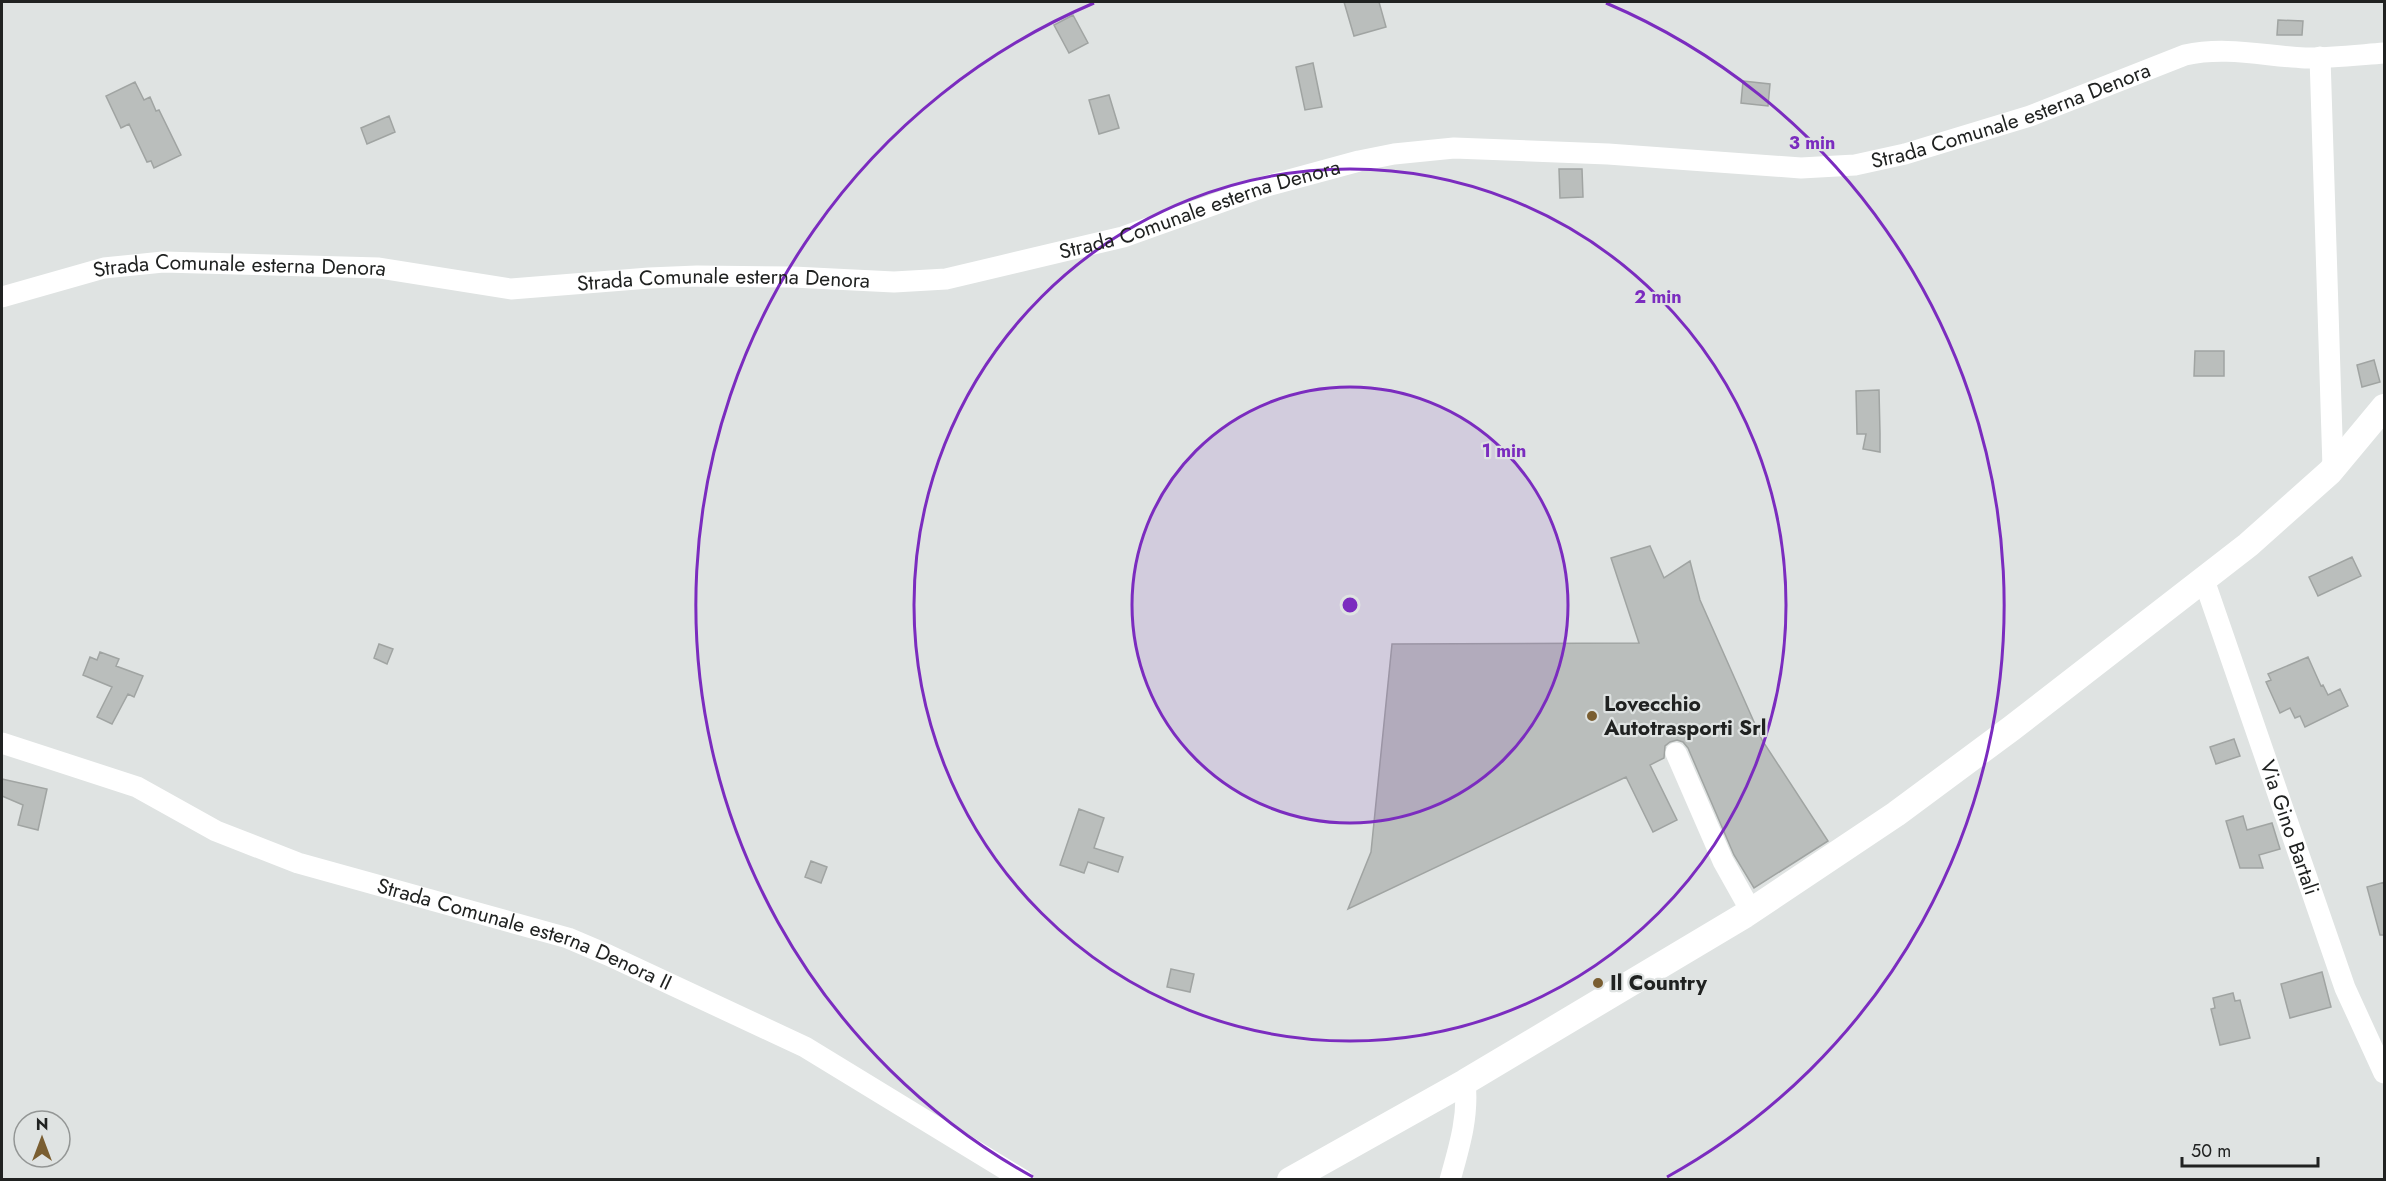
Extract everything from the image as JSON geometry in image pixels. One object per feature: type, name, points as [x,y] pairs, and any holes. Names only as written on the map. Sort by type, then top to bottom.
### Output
[{"type":"street","name":"Strada Comunale esterna Denora","points":[[2,297],[104,268],[163,262],[379,268],[511,290],[649,278],[749,276],[894,282],[946,279],[1123,237],[1263,187],[1394,154],[1454,148],[1608,154],[1767,166],[1836,167],[1905,154],[2030,116],[2185,55],[2203,51],[2228,50],[2305,57],[2385,54]]},
{"type":"street","points":[[2320,57],[2333,468]]},
{"type":"street","points":[[1290,1179],[1465,1083],[1751,911],[1896,814],[2204,580],[2311,492],[2385,407]]},
{"type":"street","name":"Via Gino Bartali","points":[[2204,580],[2345,988],[2385,1072]]},
{"type":"street","name":"Strada Comunale esterna Denora II","points":[[2,743],[137,787],[216,831],[298,863],[568,938],[608,955],[805,1047],[1023,1179]]},
{"type":"street","points":[[1676,753],[1723,861],[1751,911]]},
{"type":"street","points":[[1450,1179],[1461,1141],[1465,1083]]},
{"type":"building","points":[[1344,2],[1379,2],[1386,27],[1354,36]]},
{"type":"building","points":[[1073,15],[1088,43],[1069,53],[1054,25]]},
{"type":"building","points":[[2278,20],[2303,21],[2302,35],[2277,35]]},
{"type":"building","points":[[1313,63],[1322,107],[1305,110],[1296,67]]},
{"type":"building","points":[[1743,81],[1770,84],[1768,106],[1741,103]]},
{"type":"building","points":[[135,82],[144,100],[150,97],[156,111],[159,110],[181,155],[154,168],[151,161],[147,162],[129,124],[121,128],[106,96]]},
{"type":"building","points":[[1109,95],[1119,128],[1099,134],[1089,100]]},
{"type":"building","points":[[389,116],[395,132],[367,144],[361,128]]},
{"type":"building","points":[[1559,169],[1582,169],[1583,197],[1560,198]]},
{"type":"building","points":[[2195,351],[2224,351],[2224,376],[2194,376]]},
{"type":"building","points":[[2374,360],[2380,382],[2362,387],[2357,365]]},
{"type":"building","points":[[1879,390],[1880,452],[1863,449],[1866,434],[1857,434],[1856,391]]},
{"type":"building","points":[[1650,546],[1664,578],[1690,561],[1700,600],[1762,740],[1828,841],[1754,888],[1734,855],[1688,748],[1683,742],[1677,740],[1665,746],[1664,758],[1650,765],[1677,820],[1653,832],[1626,777],[1348,909],[1371,852],[1392,644],[1639,643],[1611,558]]},
{"type":"building","points":[[2352,557],[2361,576],[2318,596],[2309,577]]},
{"type":"building","points":[[379,644],[393,649],[387,664],[374,658]]},
{"type":"building","points":[[100,652],[119,659],[116,666],[143,676],[134,697],[128,694],[112,724],[97,717],[112,687],[83,675],[90,657],[97,660]]},
{"type":"building","points":[[2308,657],[2321,686],[2323,685],[2328,695],[2340,689],[2348,706],[2305,727],[2300,716],[2295,718],[2290,708],[2280,713],[2266,682],[2271,680],[2268,674]]},
{"type":"building","points":[[2234,739],[2240,756],[2216,764],[2210,747]]},
{"type":"building","points":[[2,779],[47,789],[38,830],[18,825],[23,805],[2,796]]},
{"type":"building","points":[[1079,809],[1104,818],[1094,848],[1123,857],[1118,872],[1088,862],[1084,873],[1060,865]]},
{"type":"building","points":[[2243,816],[2247,830],[2272,823],[2280,849],[2259,855],[2263,868],[2240,868],[2226,821]]},
{"type":"building","points":[[811,861],[827,867],[821,883],[805,877]]},
{"type":"building","points":[[2385,882],[2385,935],[2380,935],[2367,887]]},
{"type":"building","points":[[1171,969],[1194,974],[1190,992],[1167,987]]},
{"type":"building","points":[[2322,972],[2331,1007],[2290,1018],[2281,984]]},
{"type":"building","points":[[2233,993],[2235,1001],[2240,1000],[2250,1038],[2220,1045],[2211,1009],[2215,1008],[2213,998]]},
{"type":"place","name":"Lovecchio Autotrasporti Srl","points":[[1592,716]]},
{"type":"place","name":"Il Country","points":[[1598,983]]}]
